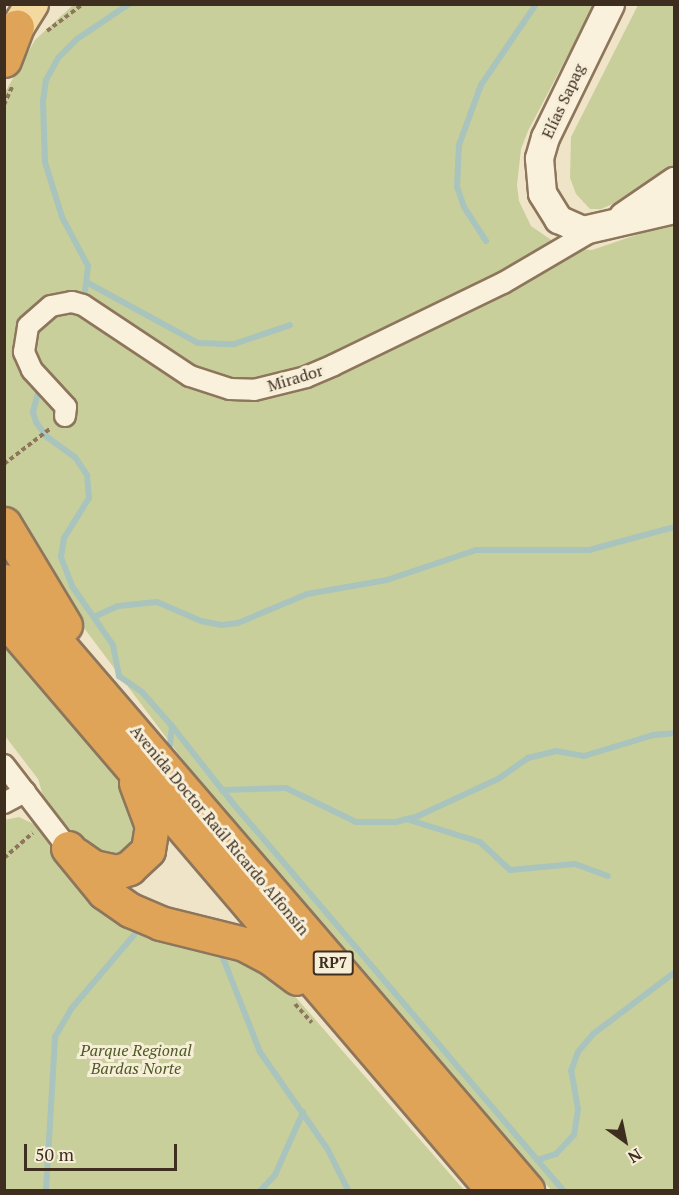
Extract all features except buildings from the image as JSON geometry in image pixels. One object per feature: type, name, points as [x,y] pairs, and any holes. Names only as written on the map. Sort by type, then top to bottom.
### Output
[{"type":"highway","points":[[4,60],[18,27]]},
{"type":"highway","points":[[4,524],[57,613],[125,738],[150,813],[152,838],[148,850],[129,868],[105,872],[68,848]]},
{"type":"highway","name":"Avenida Doctor Raúl Ricardo Alfonsín","points":[[4,580],[125,738],[359,1032],[493,1191]]},
{"type":"highway","name":"Avenida Doctor Raúl Ricardo Alfonsín","points":[[4,618],[125,738],[527,1191]]},
{"type":"highway","points":[[68,848],[104,892],[130,910],[160,923],[258,950],[288,970],[359,1032]]},
{"type":"main road","name":"Elías Sapag","points":[[610,4],[554,115],[539,158],[538,177],[548,206],[570,227],[601,228],[675,209]]},
{"type":"main road","points":[[601,228],[675,181]]},
{"type":"street","name":"Mirador","points":[[65,416],[64,404],[32,370],[24,352],[28,326],[51,306],[72,302],[83,305],[190,376],[230,389],[254,390],[306,377],[334,365],[503,283],[601,228]]},
{"type":"street","points":[[4,765],[68,848]]},
{"type":"street","points":[[4,803],[25,792]]},
{"type":"path","points":[[4,464],[65,416]]},
{"type":"path","points":[[4,858],[35,831],[30,826]]},
{"type":"path","points":[[290,999],[319,1029]]},
{"type":"green space","points":[[73,5],[594,5],[528,131],[521,149],[517,185],[519,201],[531,226],[563,248],[592,250],[674,222],[674,1190],[551,1190],[201,784],[66,604],[5,511],[4,94],[35,40]]},
{"type":"green space","points":[[638,5],[674,5],[674,170],[624,199],[601,209],[590,209],[576,194],[570,178],[571,137]]},
{"type":"green space","points":[[4,641],[126,780],[137,833],[120,854],[106,858],[70,834],[44,799],[38,779],[5,736]]},
{"type":"green space","name":"Parque Regional Bardas Norte","points":[[19,817],[36,825],[67,864],[265,962],[464,1190],[5,1190],[4,820]]},
{"type":"waterway","points":[[85,291],[88,266],[62,217],[45,162],[43,101],[46,80],[58,58],[77,39],[129,4]]},
{"type":"waterway","points":[[486,241],[464,207],[457,187],[459,145],[481,85],[536,4]]},
{"type":"waterway","points":[[88,283],[198,343],[234,344],[290,325]]},
{"type":"waterway","points":[[38,393],[33,412],[36,422],[47,437],[75,457],[87,475],[89,498],[64,538],[61,557],[72,586],[113,645],[119,676],[142,692],[172,726],[231,801],[563,1190]]},
{"type":"waterway","points":[[94,617],[118,606],[157,602],[201,621],[222,625],[238,623],[307,594],[387,580],[476,550],[589,550],[674,527]]},
{"type":"waterway","points":[[170,745],[172,726]]},
{"type":"waterway","points":[[222,790],[286,788],[356,822],[396,822],[418,816],[498,779],[528,758],[556,751],[584,756],[653,735],[674,733]]},
{"type":"waterway","points":[[406,819],[480,842],[510,870],[575,864],[608,876]]},
{"type":"waterway","points":[[46,1190],[55,1037],[71,1009],[134,935]]},
{"type":"waterway","points":[[223,958],[260,1052],[328,1150],[348,1190]]},
{"type":"waterway","points":[[537,1160],[556,1154],[574,1135],[578,1109],[571,1071],[578,1052],[593,1034],[674,973]]},
{"type":"waterway","points":[[261,1190],[275,1175],[303,1112]]}]
